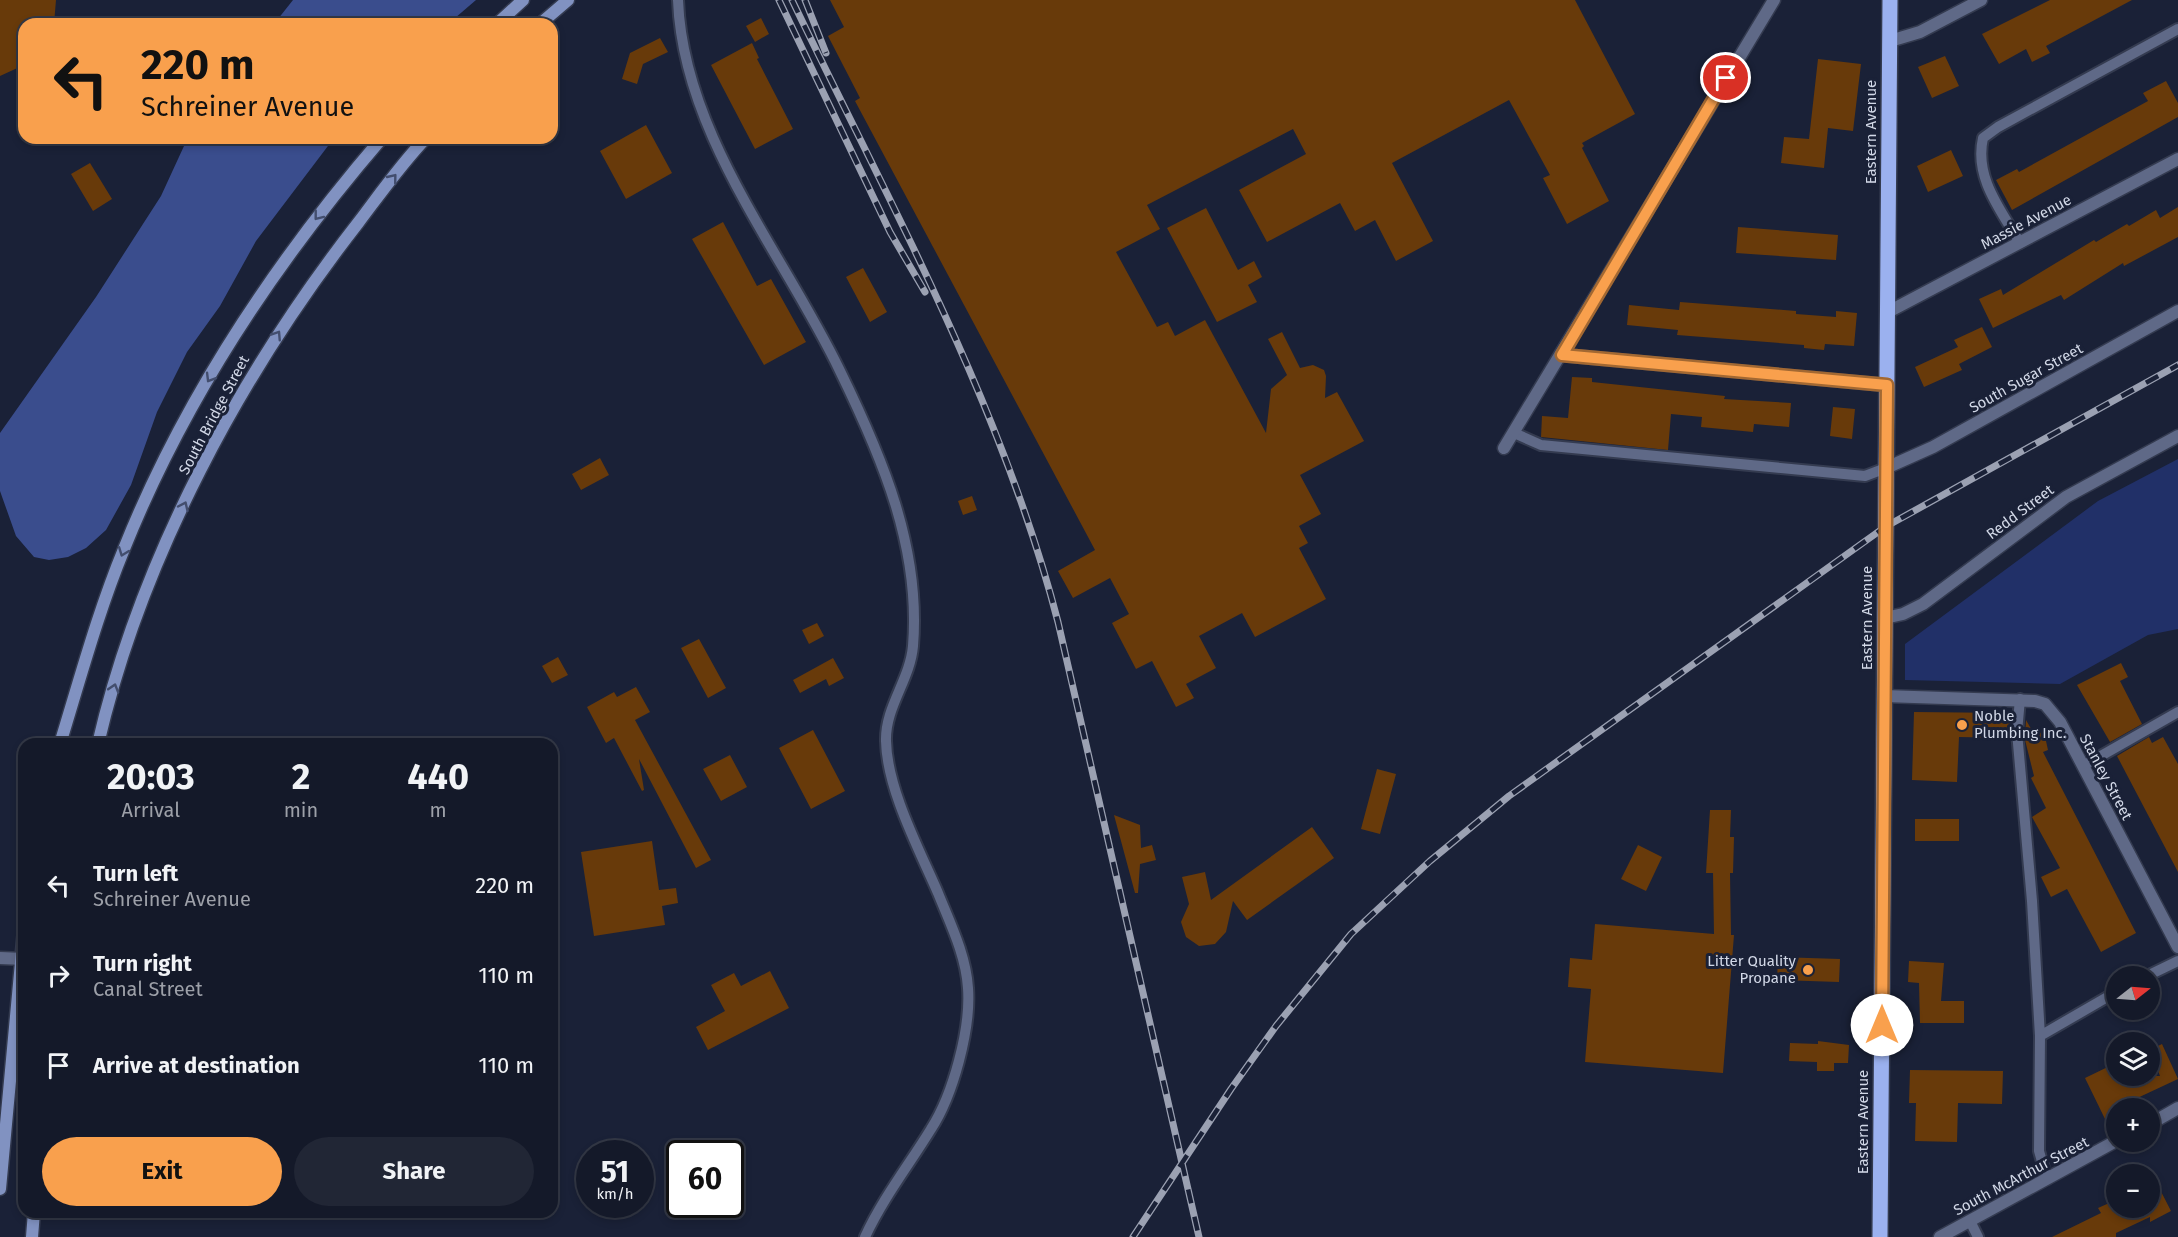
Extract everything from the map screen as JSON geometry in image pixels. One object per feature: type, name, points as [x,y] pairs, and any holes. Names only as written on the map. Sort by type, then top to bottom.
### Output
[{"type":"main road","points":[[503,18],[522,0]]},
{"type":"main road","points":[[547,18],[568,0]]},
{"type":"main road","name":"Eastern Avenue","points":[[1880,1237],[1890,0]]},
{"type":"main road","name":"South Bridge Street","points":[[62,738],[90,646],[124,549],[197,399],[276,269],[377,144]]},
{"type":"main road","name":"South Bridge Street","points":[[100,738],[122,661],[153,575],[218,437],[262,358],[309,286],[421,144]]},
{"type":"main road","points":[[0,1189],[18,1001]]},
{"type":"main road","points":[[32,1237],[34,1218]]},
{"type":"street","points":[[1504,448],[1774,0]]},
{"type":"street","points":[[1890,41],[1920,32],[1981,0]]},
{"type":"street","name":"Massie Avenue","points":[[1888,312],[2178,159]]},
{"type":"street","name":"South Sugar Street","points":[[1886,468],[1933,447],[2178,311]]},
{"type":"street","points":[[1562,355],[1887,385]]},
{"type":"street","name":"Redd Street","points":[[1885,618],[1903,614],[1923,604],[2066,497],[2178,436]]},
{"type":"street","name":"Stanley Street","points":[[1884,696],[2020,699],[2045,704],[2053,712],[2083,766],[2178,947]]},
{"type":"street","points":[[0,958],[18,959]]},
{"type":"street","points":[[2160,1118],[2178,1108]]},
{"type":"street","name":"South McArthur Street","points":[[1940,1237],[2106,1147]]},
{"type":"lane","points":[[678,0],[679,22],[695,85],[715,143],[838,368],[880,459],[905,535],[912,580],[915,602],[913,650],[904,684],[892,705],[885,740],[893,780],[957,939],[968,989],[963,1039],[950,1092],[933,1127],[879,1206],[865,1237]]},
{"type":"lane","points":[[2020,243],[1986,184],[1980,165],[1983,138],[1998,127],[2178,29]]},
{"type":"lane","points":[[1514,433],[1541,446],[1865,476],[1886,468]]},
{"type":"lane","points":[[2020,699],[2018,732],[2040,1036],[2039,1151],[2047,1179]]},
{"type":"lane","points":[[2083,766],[2178,712]]},
{"type":"lane","points":[[2160,970],[2178,961]]},
{"type":"lane","points":[[2040,1036],[2106,998]]},
{"type":"lane","points":[[1970,1221],[1978,1237]]},
{"type":"shaded area","points":[[293,0],[476,0],[455,18],[279,18]]},
{"type":"shaded area","points":[[186,144],[329,144],[256,241],[220,306],[187,352],[157,412],[131,485],[106,530],[86,548],[68,557],[49,560],[34,557],[16,536],[0,491],[0,433],[96,297],[161,196]]},
{"type":"shaded area","points":[[2178,459],[2178,629],[2148,635],[2060,684],[1905,680],[1905,644],[2098,501]]},
{"type":"building","points":[[0,0],[56,0],[54,18],[18,18],[18,68],[0,76]]},
{"type":"building","points":[[830,0],[1575,0],[1635,114],[1582,143],[1584,146],[1582,148],[1609,201],[1567,224],[1543,178],[1550,175],[1509,100],[1392,163],[1433,241],[1396,261],[1375,220],[1355,231],[1340,203],[1267,242],[1239,190],[1306,154],[1293,129],[1147,205],[1160,229],[1116,252],[1157,327],[1168,322],[1175,336],[1205,320],[1266,433],[1271,389],[1287,375],[1268,339],[1282,332],[1300,368],[1313,365],[1324,370],[1325,398],[1337,392],[1364,441],[1300,475],[1321,514],[1299,526],[1308,543],[1299,548],[1326,599],[1255,637],[1242,613],[1199,636],[1216,668],[1186,684],[1194,698],[1176,707],[1152,661],[1136,669],[1112,623],[1129,614],[1110,578],[1073,598],[1058,571],[1095,550],[855,101],[860,98],[828,36],[844,27]]},
{"type":"building","points":[[2050,0],[2132,0],[2046,46],[2050,53],[2032,62],[2026,49],[1999,64],[1982,34]]},
{"type":"building","points":[[761,18],[769,34],[755,42],[746,26]]},
{"type":"building","points":[[660,38],[668,52],[643,64],[637,84],[622,79],[630,53]]},
{"type":"building","points":[[752,43],[759,58],[757,59],[793,129],[755,149],[711,65]]},
{"type":"building","points":[[1945,56],[1959,86],[1932,98],[1918,67]]},
{"type":"building","points":[[1818,59],[1861,64],[1853,131],[1828,128],[1824,168],[1781,163],[1784,137],[1809,139]]},
{"type":"building","points":[[2166,81],[2178,103],[2178,117],[2012,210],[1996,180],[2017,169],[2019,172],[2148,101],[2143,93]]},
{"type":"building","points":[[646,125],[672,173],[626,199],[600,151]]},
{"type":"building","points":[[1951,150],[1963,176],[1928,192],[1917,166]]},
{"type":"building","points":[[90,163],[112,199],[93,211],[71,174]]},
{"type":"building","points":[[2178,207],[2178,237],[2124,266],[2123,263],[2064,300],[2061,295],[1993,328],[1979,299],[2001,289],[2003,295],[2094,240],[2096,242],[2156,210],[2160,218]]},
{"type":"building","points":[[1206,208],[1238,270],[1254,261],[1262,277],[1248,285],[1257,302],[1217,322],[1167,228]]},
{"type":"building","points":[[723,222],[757,286],[771,279],[806,342],[764,365],[692,239]]},
{"type":"building","points":[[1738,227],[1838,235],[1836,260],[1736,253]]},
{"type":"building","points":[[863,268],[887,312],[870,322],[846,277]]},
{"type":"building","points":[[1680,302],[1796,311],[1796,314],[1836,317],[1836,311],[1857,313],[1854,346],[1825,344],[1824,350],[1804,348],[1804,345],[1677,335],[1678,330],[1627,325],[1629,305],[1679,310]]},
{"type":"building","points":[[1982,327],[1992,347],[1959,364],[1962,370],[1924,387],[1915,367],[1958,347],[1954,340]]},
{"type":"building","points":[[1572,377],[1592,378],[1592,382],[1725,396],[1724,399],[1791,403],[1789,427],[1754,424],[1753,432],[1701,427],[1702,417],[1671,414],[1668,450],[1541,437],[1542,416],[1568,418]]},
{"type":"building","points":[[1833,407],[1855,409],[1852,439],[1830,436]]},
{"type":"building","points":[[600,458],[609,475],[581,490],[572,474]]},
{"type":"building","points":[[972,496],[977,510],[963,515],[958,501]]},
{"type":"building","points":[[817,623],[824,636],[809,644],[802,630]]},
{"type":"building","points":[[699,639],[726,688],[708,698],[681,648]]},
{"type":"building","points":[[558,657],[568,675],[552,683],[542,666]]},
{"type":"building","points":[[833,658],[844,678],[829,686],[826,679],[800,693],[793,680]]},
{"type":"building","points":[[2121,663],[2128,677],[2120,681],[2142,724],[2110,742],[2077,685]]},
{"type":"building","points":[[636,687],[650,712],[635,720],[711,860],[696,868],[639,759],[644,790],[642,791],[614,738],[606,743],[587,707],[614,692],[617,697]]},
{"type":"building","points":[[1914,712],[2011,713],[2010,738],[1959,737],[1957,782],[1912,780]]},
{"type":"building","points":[[2026,720],[2034,734],[2044,732],[2048,750],[2043,752],[2136,933],[2101,952],[2067,889],[2051,897],[2041,877],[2060,868],[2032,817],[2046,808],[2031,778],[2034,776],[2025,740]]},
{"type":"building","points":[[813,730],[845,791],[811,809],[779,748]]},
{"type":"building","points":[[2149,737],[2152,743],[2163,737],[2178,764],[2178,872],[2117,756]]},
{"type":"building","points":[[730,755],[747,787],[721,801],[703,769]]},
{"type":"building","points":[[1377,769],[1396,774],[1380,834],[1361,829]]},
{"type":"building","points":[[1710,810],[1731,810],[1730,837],[1734,837],[1733,873],[1730,873],[1731,935],[1734,935],[1723,1073],[1585,1062],[1591,989],[1568,987],[1570,958],[1592,960],[1595,924],[1714,934],[1713,873],[1706,873]]},
{"type":"building","points":[[1114,815],[1140,825],[1141,848],[1152,845],[1156,860],[1140,864],[1138,893],[1135,893]]},
{"type":"building","points":[[1915,819],[1959,819],[1959,841],[1915,841]]},
{"type":"building","points":[[1312,827],[1334,858],[1247,920],[1233,901],[1226,932],[1215,944],[1199,946],[1186,937],[1181,922],[1189,904],[1182,877],[1205,872],[1211,900]]},
{"type":"building","points":[[652,841],[659,890],[676,888],[678,903],[662,906],[665,925],[594,936],[581,852]]},
{"type":"building","points":[[1638,845],[1662,857],[1646,891],[1621,879]]},
{"type":"building","name":"Litter Quality Propane","points":[[1778,957],[1840,959],[1839,982],[1777,980]]},
{"type":"building","points":[[1909,961],[1944,963],[1941,1001],[1964,1001],[1964,1023],[1920,1023],[1919,983],[1908,982]]},
{"type":"building","points":[[770,971],[789,1008],[708,1050],[696,1027],[725,1011],[711,985],[734,973],[741,986]]},
{"type":"building","points":[[1818,1041],[1849,1045],[1848,1063],[1834,1063],[1834,1071],[1817,1071],[1817,1062],[1789,1061],[1790,1043],[1818,1044]]},
{"type":"building","points":[[2162,1044],[2178,1079],[2137,1098],[2106,1098],[2105,1119],[2085,1078],[2106,1068],[2106,1086],[2160,1086],[2160,1045]]},
{"type":"building","points":[[1910,1070],[2003,1071],[2002,1104],[1958,1103],[1957,1142],[1915,1141],[1916,1103],[1909,1103]]},
{"type":"building","points":[[2160,1190],[2171,1211],[2160,1217]]},
{"type":"building","points":[[2106,1204],[2106,1218],[2148,1218],[2116,1233],[2116,1237],[2052,1237],[2101,1213],[2098,1208]]},
{"type":"railway","points":[[779,0],[890,232],[925,292]]},
{"type":"railway","points":[[792,0],[940,305],[1006,461],[1034,540],[1058,622],[1199,1237]]},
{"type":"railway","points":[[805,0],[826,53]]},
{"type":"railway","points":[[1133,1237],[1231,1089],[1276,1026],[1351,934],[1430,861],[1509,796],[1885,527],[2178,365]]},
{"type":"place","name":"Noble Plumbing Inc.","points":[[1962,725]]},
{"type":"place","name":"Litter Quality Propane","points":[[1808,970]]},
{"type":"route","points":[[1726,78],[1562,355],[1887,385],[1882,1025]]}]
